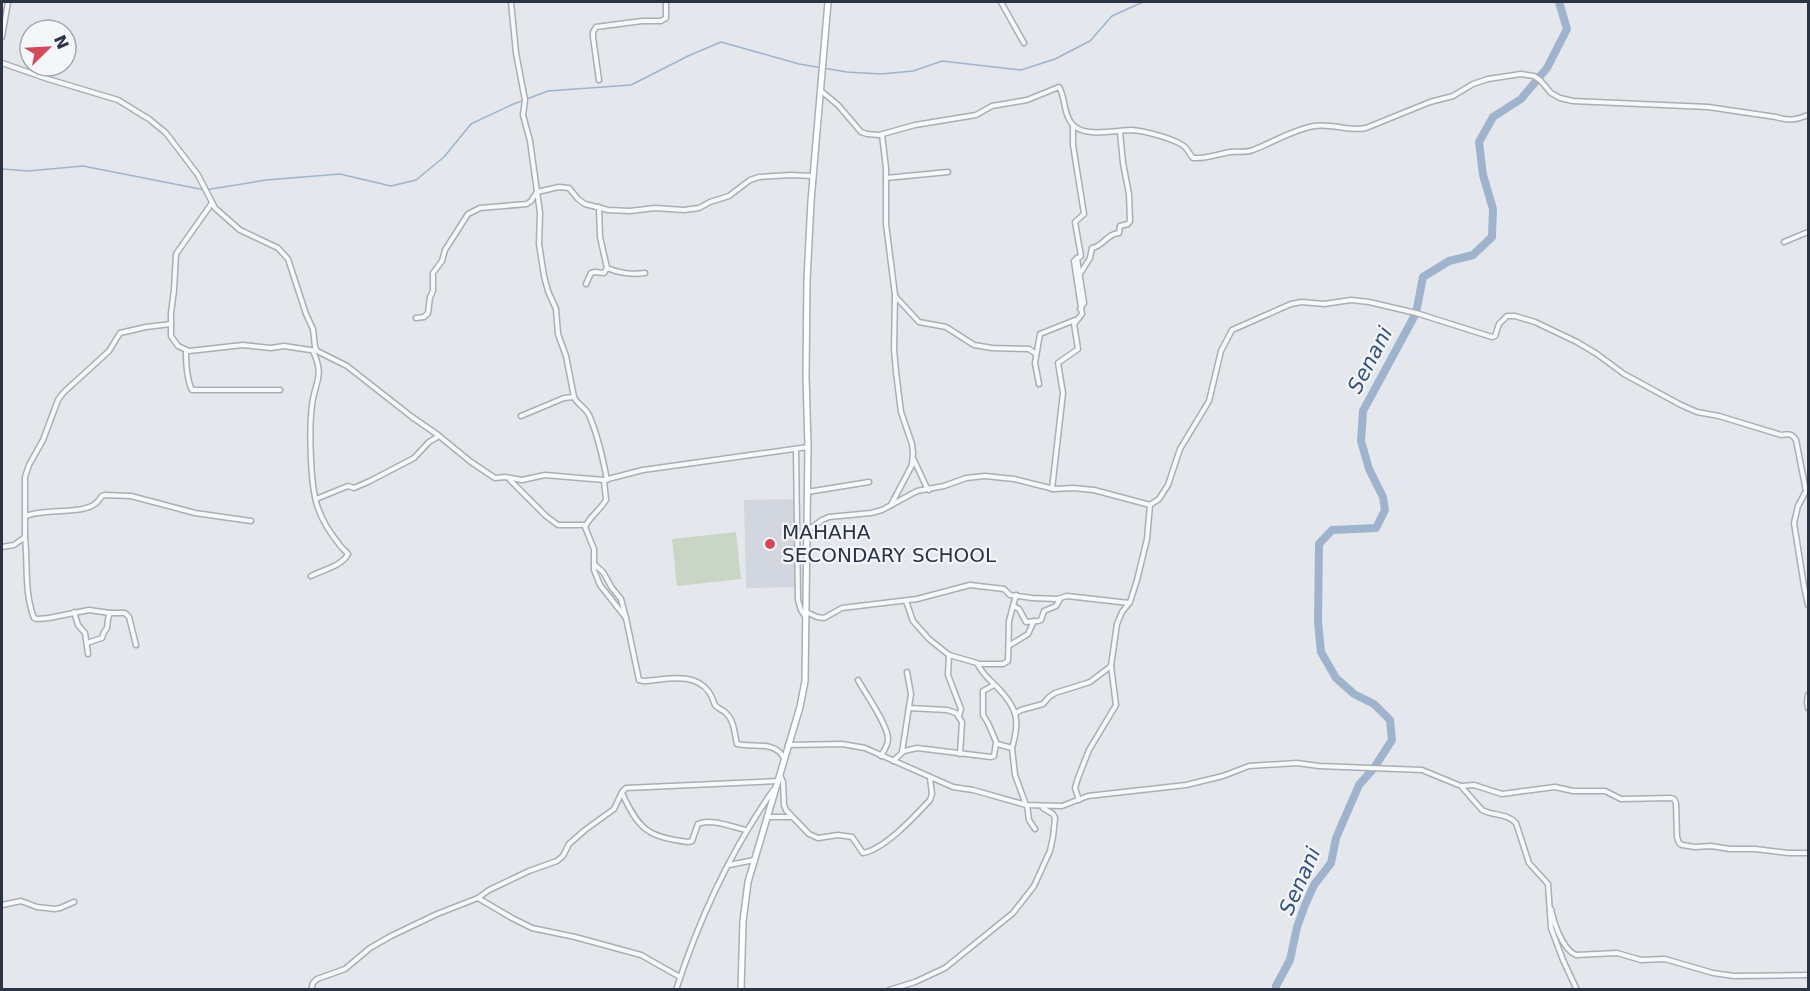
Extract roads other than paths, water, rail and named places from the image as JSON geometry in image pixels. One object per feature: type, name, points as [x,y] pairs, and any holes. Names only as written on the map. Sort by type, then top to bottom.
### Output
[{"type":"main road","points":[[741,990],[745,898],[805,685],[808,447],[807,280],[813,176],[828,2]]},
{"type":"street","points":[[2,37],[8,2]]},
{"type":"street","points":[[511,2],[516,53],[525,100],[523,116],[530,141],[540,213],[539,244],[544,276],[556,309],[558,334],[566,356],[574,397],[588,412],[597,438],[606,480],[606,500],[586,525]]},
{"type":"street","points":[[599,80],[593,38],[596,27],[661,21],[666,18],[666,2]]},
{"type":"street","points":[[1001,2],[1023,43]]},
{"type":"street","points":[[2,63],[118,99],[134,108],[166,133],[198,175],[215,207],[240,231],[278,248],[288,259],[313,329],[319,365],[319,379],[313,401],[311,425],[316,499],[327,526],[340,547],[348,554],[346,559],[311,576]]},
{"type":"street","points":[[1073,126],[1083,130],[1144,132],[1170,140],[1186,148],[1192,158],[1200,159],[1230,152],[1247,152],[1290,133],[1318,126],[1342,126],[1356,130],[1366,128],[1430,102],[1453,96],[1473,84],[1488,79],[1525,74],[1538,78],[1556,96],[1573,101],[1708,107],[1786,120],[1809,116]]},
{"type":"street","points":[[821,91],[833,100],[861,132],[882,135],[915,125],[976,115],[992,106],[1027,100],[1059,87],[1062,91],[1073,126],[1073,145],[1084,214],[1075,222],[1081,255],[1074,261],[1081,315],[1076,320],[1040,334],[1035,363],[1039,384]]},
{"type":"street","points":[[1080,274],[1090,258],[1092,248],[1098,247],[1109,235],[1119,233],[1120,226],[1130,221],[1129,194],[1120,132]]},
{"type":"street","points":[[882,135],[885,153],[886,224],[895,295],[894,349],[898,390],[912,444],[913,460],[929,490]]},
{"type":"street","points":[[886,178],[948,172]]},
{"type":"street","points":[[416,318],[428,313],[433,291],[433,273],[442,261],[445,250],[468,214],[480,208],[527,204],[537,192],[569,188],[583,202],[614,211],[655,208],[692,210],[729,196],[750,180],[759,177],[813,176]]},
{"type":"street","points":[[212,202],[176,254],[171,336],[174,344],[186,351],[209,350],[228,345],[291,347],[315,351],[347,366],[495,478],[522,480],[545,475],[606,480],[643,471],[808,447]]},
{"type":"street","points":[[586,284],[592,272],[601,274],[607,268],[600,237],[599,207]]},
{"type":"street","points":[[1784,242],[1809,232]]},
{"type":"street","points":[[1077,258],[1084,303],[1080,309]]},
{"type":"street","points":[[607,268],[633,274],[645,273]]},
{"type":"street","points":[[895,295],[919,322],[946,327],[974,345],[1029,349],[1036,354]]},
{"type":"street","points":[[807,531],[829,517],[872,513],[917,491],[929,490],[966,478],[985,476],[1014,479],[1052,489],[1095,490],[1150,505],[1159,499],[1168,485],[1183,444],[1209,401],[1221,351],[1232,330],[1291,304],[1302,302],[1324,304],[1351,300],[1416,313],[1492,337],[1495,336],[1499,324],[1507,316],[1535,322],[1577,342],[1598,354],[1624,374],[1697,412],[1719,416],[1781,435],[1793,435],[1807,489],[1798,506],[1794,523],[1809,605]]},
{"type":"street","points":[[1052,489],[1063,393],[1058,363],[1078,349],[1074,324],[1076,320]]},
{"type":"street","points":[[136,645],[128,614],[122,612],[88,610],[49,618],[34,618],[27,589],[28,560],[24,492],[29,465],[43,440],[58,400],[63,393],[109,351],[120,333],[171,324]]},
{"type":"street","points":[[186,351],[192,390],[280,390]]},
{"type":"street","points":[[521,416],[564,398],[574,397]]},
{"type":"street","points":[[316,499],[348,486],[354,488],[370,481],[414,458],[429,442],[439,436]]},
{"type":"street","points":[[795,449],[798,600],[806,619]]},
{"type":"street","points":[[891,505],[913,460]]},
{"type":"street","points":[[509,479],[558,525],[586,525]]},
{"type":"street","points":[[807,492],[869,482]]},
{"type":"street","points":[[26,516],[38,512],[88,507],[97,503],[105,495],[131,496],[195,513],[251,521]]},
{"type":"street","points":[[1078,800],[1077,778],[1089,750],[1116,705],[1111,666],[1117,624],[1133,594],[1144,556],[1150,505]]},
{"type":"street","points":[[586,525],[594,549],[593,564],[602,590],[626,618]]},
{"type":"street","points":[[2,547],[14,545],[25,537]]},
{"type":"street","points":[[593,564],[603,572],[624,603],[640,681],[682,678],[695,680],[709,691],[717,707],[730,718],[734,726],[736,744],[770,746],[777,749],[784,758]]},
{"type":"street","points":[[806,612],[824,618],[842,608],[906,601],[970,585],[1005,589],[1010,595],[1036,598],[1074,597],[1129,603]]},
{"type":"street","points":[[906,601],[913,621],[929,639],[949,655],[978,664],[1006,663],[1009,660],[1010,621],[1016,595]]},
{"type":"street","points":[[1013,606],[1022,612],[1026,621],[1040,621],[1044,611],[1056,606],[1060,598]]},
{"type":"street","points":[[74,612],[78,625],[84,633],[88,654]]},
{"type":"street","points":[[87,644],[102,638],[110,613]]},
{"type":"street","points":[[1009,646],[1028,633],[1034,621]]},
{"type":"street","points":[[949,655],[948,675],[961,709],[959,717]]},
{"type":"street","points":[[978,664],[980,670],[1016,713],[1017,728],[1012,748],[1015,775],[1027,805],[1029,820],[1035,829]]},
{"type":"street","points":[[1016,713],[1043,704],[1049,696],[1055,693],[1090,682],[1111,666]]},
{"type":"street","points":[[902,753],[911,690],[907,672]]},
{"type":"street","points":[[858,680],[881,719],[888,736],[886,748],[881,756]]},
{"type":"street","points":[[892,761],[911,748],[991,758],[994,756],[996,743],[983,715],[982,693],[983,690],[994,685]]},
{"type":"street","points":[[1809,695],[1807,702],[1809,708]]},
{"type":"street","points":[[909,708],[953,711],[962,722],[960,754]]},
{"type":"street","points":[[996,743],[999,746],[1012,748]]},
{"type":"street","points":[[788,745],[842,744],[865,748],[953,788],[973,790],[1027,805],[1062,806],[1088,796],[1186,785],[1223,776],[1249,766],[1269,764],[1422,770],[1461,786],[1482,810],[1512,819],[1516,823],[1529,863],[1548,884],[1555,922],[1568,950],[1574,954],[1617,953],[1641,960],[1665,959],[1713,973],[1734,976],[1809,975]]},
{"type":"street","points":[[780,774],[783,782],[784,805],[792,817],[813,837],[823,839],[838,835],[852,837],[862,852],[867,852],[894,835],[930,800],[932,797],[930,778]]},
{"type":"street","points":[[311,990],[317,979],[345,969],[379,943],[437,914],[478,898],[489,890],[529,871],[558,861],[572,841],[615,809],[622,792],[629,788],[777,783]]},
{"type":"street","points":[[676,990],[698,927],[735,849],[777,783]]},
{"type":"street","points":[[1461,786],[1474,785],[1502,794],[1552,787],[1573,791],[1605,792],[1621,799],[1671,798],[1676,803],[1677,837],[1682,845],[1809,853]]},
{"type":"street","points":[[622,792],[636,819],[645,830],[661,838],[692,841],[698,824],[703,822],[746,831]]},
{"type":"street","points":[[890,990],[915,982],[945,968],[1000,925],[1027,896],[1050,851],[1053,837],[1055,818],[1053,814],[1037,805]]},
{"type":"street","points":[[767,817],[792,817]]},
{"type":"street","points":[[729,865],[754,860]]},
{"type":"street","points":[[478,898],[532,928],[641,955],[680,977]]},
{"type":"street","points":[[1550,900],[1550,922],[1553,935],[1577,990]]},
{"type":"street","points":[[2,905],[21,901],[37,907],[55,909],[74,902]]},
{"type":"waterway","points":[[2,169],[28,171],[83,166],[205,190],[266,180],[340,174],[391,186],[416,180],[444,157],[471,124],[511,105],[548,91],[631,85],[721,42],[799,64],[847,72],[881,74],[913,71],[942,61],[1021,70],[1055,59],[1090,41],[1112,16],[1143,2]]},
{"type":"waterway","name":"Senani","points":[[1276,990],[1290,960],[1297,927],[1305,905],[1314,885],[1331,863],[1336,838],[1359,785],[1374,768],[1392,740],[1390,720],[1374,704],[1354,694],[1336,678],[1321,652],[1318,622],[1319,544],[1332,530],[1376,528],[1385,510],[1383,497],[1369,469],[1361,441],[1363,411],[1416,313],[1423,277],[1449,261],[1473,255],[1492,237],[1493,209],[1483,175],[1479,142],[1493,117],[1521,99],[1547,68],[1567,29],[1559,2]]},
{"type":"place","name":"MAHAHA SECONDARY SCHOOL","points":[[770,544]]}]
